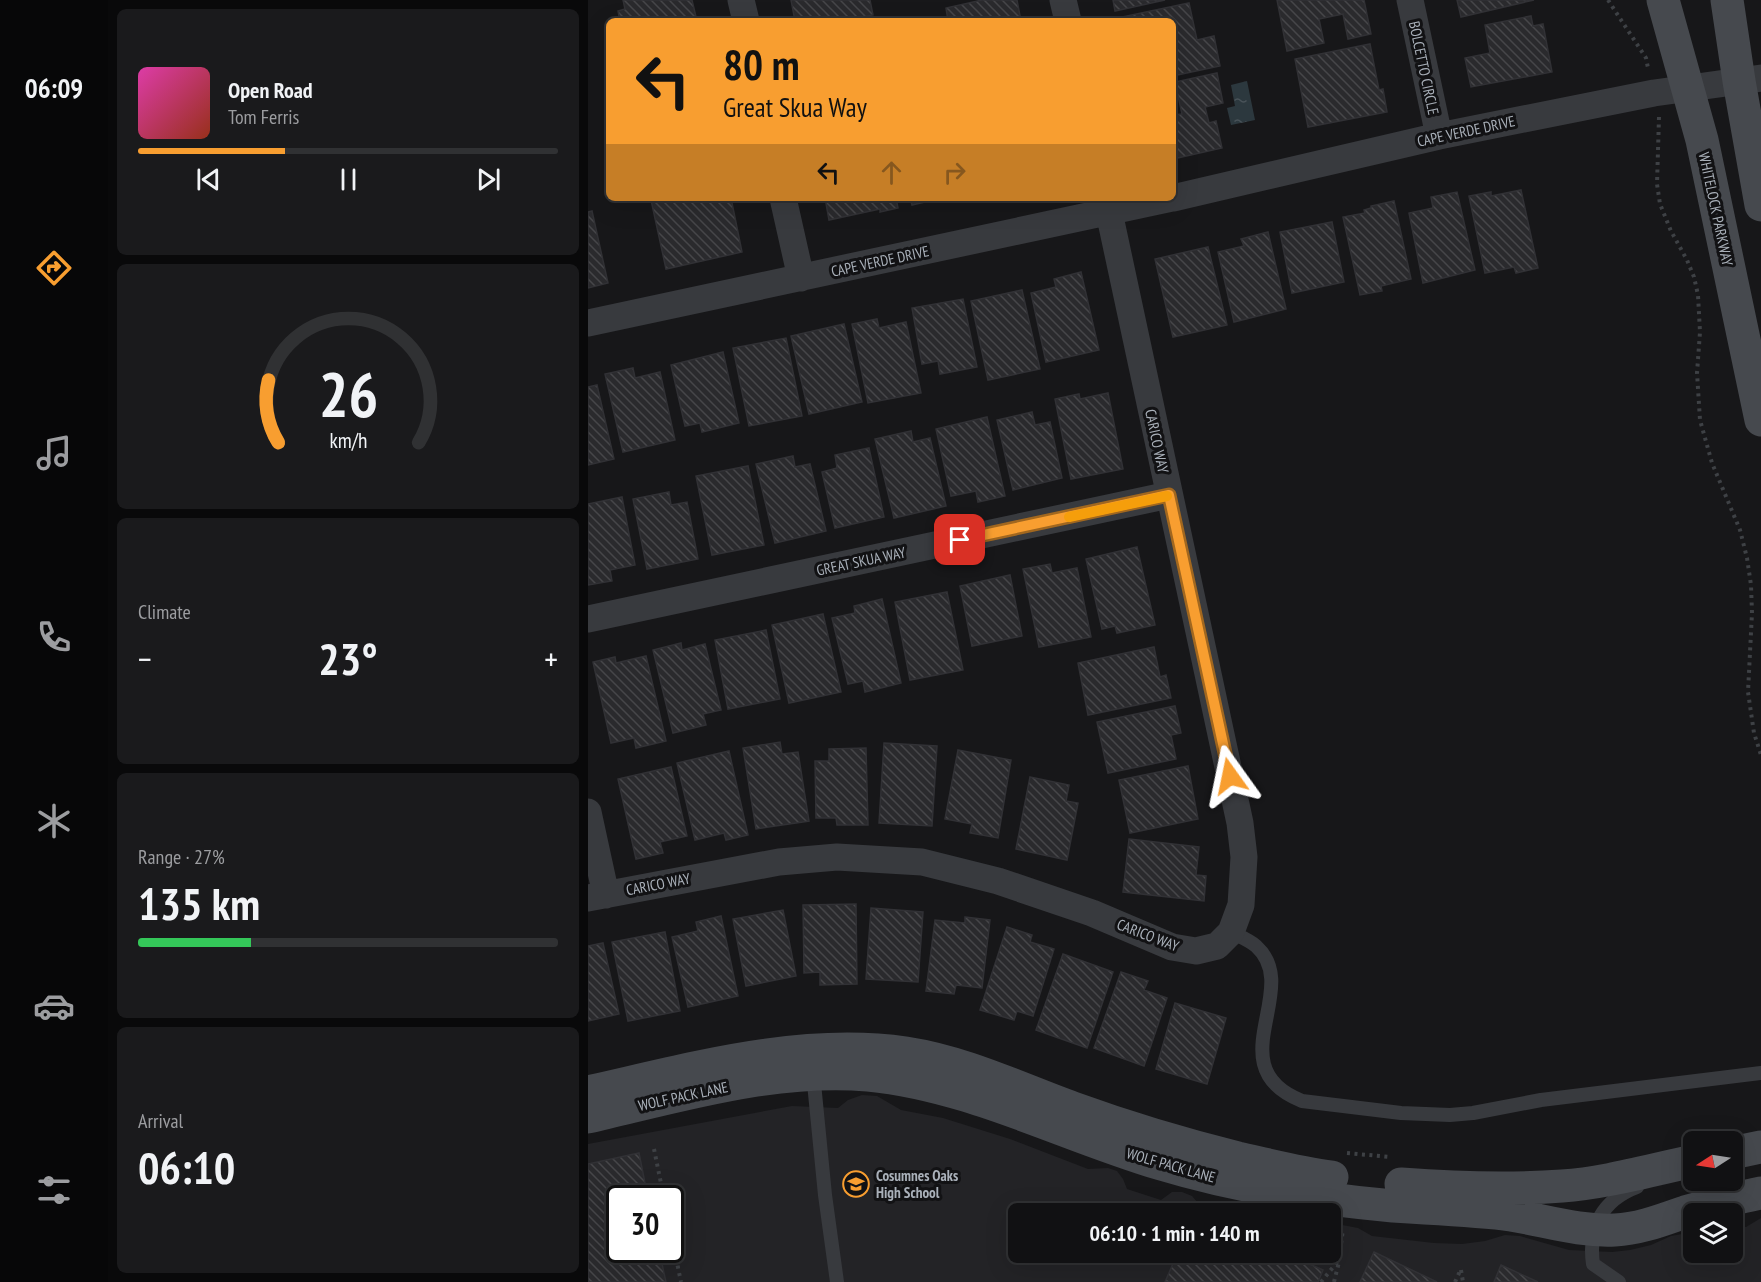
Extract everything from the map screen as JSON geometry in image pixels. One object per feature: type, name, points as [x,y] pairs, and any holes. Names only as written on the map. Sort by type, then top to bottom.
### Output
[{"type":"street","points":[[741,0],[745,18]]},
{"type":"street","points":[[1063,0],[1067,18]]},
{"type":"street","name":"BOLCETTO CIRCLE","points":[[1410,0],[1439,136]]},
{"type":"street","name":"WHITELOCK PARKWAY","points":[[1663,0],[1702,140],[1761,420]]},
{"type":"street","points":[[1727,0],[1750,79],[1761,205]]},
{"type":"street","name":"CAPE VERDE DRIVE","points":[[1176,197],[1439,136],[1654,93],[1750,79]]},
{"type":"street","points":[[784,201],[801,278]]},
{"type":"street","name":"CAPE VERDE DRIVE","points":[[588,323],[801,278],[1107,205],[1144,201]]},
{"type":"street","name":"CARICO WAY","points":[[597,896],[779,862],[837,857],[922,862],[1009,884],[1092,913],[1172,947],[1196,951],[1217,946],[1231,932],[1240,905],[1244,857],[1240,823],[1107,205]]},
{"type":"street","name":"GREAT SKUA WAY","points":[[588,619],[1169,495]]},
{"type":"street","points":[[588,812],[597,896]]},
{"type":"street","name":"WOLF PACK LANE","points":[[588,1117],[778,1076],[813,1062],[873,1050],[937,1059],[973,1069],[1134,1130],[1179,1143],[1285,1169],[1361,1181],[1404,1185],[1479,1187],[1562,1186],[1683,1165]]},
{"type":"street","name":"WOLF PACK LANE","points":[[588,1092],[753,1057],[813,1062],[866,1075],[931,1085],[996,1104],[1108,1148],[1163,1165],[1252,1186],[1332,1199],[1499,1213],[1594,1230],[1617,1230],[1640,1226],[1761,1193]]},
{"type":"street","points":[[1743,1151],[1761,1147]]},
{"type":"lane","points":[[1231,932],[1255,945],[1263,954],[1268,965],[1271,990],[1262,1040],[1265,1067],[1280,1089],[1302,1101],[1401,1113],[1450,1115],[1541,1100],[1761,1073]]},
{"type":"lane","points":[[813,1062],[825,1195],[837,1282]]},
{"type":"lane","points":[[1619,1282],[1593,1264],[1591,1253],[1594,1230],[1600,1216],[1609,1204],[1627,1190],[1683,1167]]},
{"type":"path","points":[[1608,0],[1646,58],[1660,122],[1657,184],[1660,204],[1671,231],[1687,260],[1698,295],[1700,332],[1697,373],[1700,420],[1712,463],[1740,530],[1749,567],[1752,613],[1748,692],[1754,733],[1761,755]]},
{"type":"path","points":[[654,1149],[661,1185]]},
{"type":"path","points":[[1341,1242],[1343,1224]]},
{"type":"path","points":[[677,1263],[681,1282]]},
{"type":"path","points":[[1321,1282],[1337,1263]]},
{"type":"path","points":[[1334,1282],[1338,1263]]},
{"type":"path","points":[[1455,1282],[1461,1269],[1463,1282]]},
{"type":"shaded area","name":"Cosumnes Oaks High School","points":[[862,1095],[877,1096],[901,1110],[943,1118],[1010,1139],[1088,1169],[1108,1168],[1117,1171],[1127,1189],[1161,1200],[1172,1192],[1182,1192],[1192,1196],[1198,1203],[1008,1203],[1008,1263],[1341,1263],[1341,1225],[1358,1228],[1372,1236],[1434,1243],[1462,1244],[1505,1235],[1520,1236],[1569,1250],[1612,1252],[1651,1245],[1671,1236],[1683,1234],[1683,1263],[1743,1263],[1743,1227],[1761,1218],[1761,1282],[588,1282],[588,1144],[792,1106],[838,1108],[848,1100]]},
{"type":"water","points":[[1247,81],[1255,120],[1231,125],[1227,108],[1235,106],[1231,85]]},
{"type":"building","points":[[623,0],[692,0],[696,18],[619,18],[618,11],[625,9]]},
{"type":"building","points":[[791,0],[870,0],[873,15],[857,18],[794,18]]},
{"type":"building","points":[[982,0],[1017,0],[1020,18],[948,18],[946,8]]},
{"type":"building","points":[[1113,0],[1165,0],[1115,11]]},
{"type":"building","points":[[1277,0],[1364,0],[1371,34],[1348,39],[1343,14],[1319,19],[1324,43],[1287,51]]},
{"type":"building","points":[[1457,0],[1534,0],[1461,17]]},
{"type":"building","points":[[1189,3],[1197,40],[1214,36],[1220,66],[1177,75],[1176,18],[1117,18]]},
{"type":"building","points":[[1531,16],[1533,26],[1543,24],[1552,72],[1471,87],[1465,58],[1490,53],[1485,25]]},
{"type":"building","points":[[1370,44],[1379,90],[1383,89],[1387,112],[1308,127],[1295,59]]},
{"type":"building","points":[[1217,73],[1223,103],[1205,107],[1209,123],[1216,121],[1222,148],[1176,158],[1176,115],[1182,114],[1176,82]]},
{"type":"building","points":[[1521,190],[1538,268],[1516,273],[1514,267],[1485,273],[1469,196],[1491,192],[1491,196]]},
{"type":"building","points":[[1457,192],[1475,270],[1423,283],[1409,213],[1433,208],[1431,197]]},
{"type":"building","points":[[651,201],[732,201],[742,252],[666,269]]},
{"type":"building","points":[[826,201],[897,201],[898,208],[880,212],[880,209],[829,220]]},
{"type":"building","points":[[911,201],[929,201],[912,205]]},
{"type":"building","points":[[1394,201],[1411,279],[1381,286],[1382,291],[1360,295],[1343,217],[1365,213],[1364,210],[1371,206]]},
{"type":"building","points":[[592,211],[608,283],[588,288],[588,212]]},
{"type":"building","points":[[1332,222],[1344,282],[1292,293],[1280,232]]},
{"type":"building","points":[[1268,232],[1286,309],[1234,322],[1218,252],[1244,246],[1241,239]]},
{"type":"building","points":[[1208,247],[1227,325],[1173,337],[1155,259]]},
{"type":"building","points":[[1081,272],[1099,350],[1046,362],[1031,293],[1056,287],[1054,279]]},
{"type":"building","points":[[1022,290],[1040,369],[988,380],[971,301]]},
{"type":"building","points":[[963,299],[977,367],[940,374],[938,361],[922,364],[912,308]]},
{"type":"building","points":[[877,319],[879,328],[906,322],[921,393],[868,403],[852,324]]},
{"type":"building","points":[[844,324],[862,402],[809,414],[791,336]]},
{"type":"building","points":[[786,338],[802,416],[749,426],[733,348]]},
{"type":"building","points":[[723,352],[739,423],[702,432],[700,423],[685,426],[671,365]]},
{"type":"building","points":[[633,368],[635,378],[660,372],[675,440],[623,452],[605,374]]},
{"type":"building","points":[[597,385],[614,459],[588,465],[588,387]]},
{"type":"building","points":[[1108,393],[1123,469],[1071,479],[1055,399],[1079,394],[1080,399]]},
{"type":"building","points":[[1032,412],[1035,425],[1050,422],[1062,478],[1013,490],[997,420]]},
{"type":"building","points":[[987,417],[1005,496],[978,502],[976,491],[951,496],[936,429]]},
{"type":"building","points":[[911,431],[913,442],[930,438],[946,506],[894,518],[875,439]]},
{"type":"building","points":[[869,448],[884,517],[835,528],[822,472],[837,468],[835,455]]},
{"type":"building","points":[[793,456],[795,467],[810,464],[826,531],[775,543],[756,464]]},
{"type":"building","points":[[748,466],[764,545],[712,555],[696,476]]},
{"type":"building","points":[[669,492],[671,505],[687,502],[698,559],[647,569],[633,499]]},
{"type":"building","points":[[622,497],[635,565],[610,570],[612,581],[588,585],[588,504]]},
{"type":"building","points":[[1137,547],[1155,625],[1117,633],[1115,626],[1102,629],[1086,559]]},
{"type":"building","points":[[1050,564],[1052,573],[1077,568],[1091,637],[1039,647],[1023,569]]},
{"type":"building","points":[[1010,575],[1022,636],[972,646],[960,586]]},
{"type":"building","points":[[947,592],[963,670],[910,680],[895,602]]},
{"type":"building","points":[[882,599],[901,683],[865,692],[863,681],[848,684],[832,618],[855,613],[854,606]]},
{"type":"building","points":[[823,614],[841,692],[789,703],[772,625]]},
{"type":"building","points":[[766,630],[780,699],[728,709],[715,640]]},
{"type":"building","points":[[681,643],[682,650],[705,644],[721,710],[703,714],[706,725],[673,733],[653,650]]},
{"type":"building","points":[[1154,647],[1160,677],[1166,675],[1171,698],[1088,715],[1078,663]]},
{"type":"building","points":[[646,656],[666,741],[636,748],[634,738],[611,743],[593,662],[615,657],[616,663]]},
{"type":"building","points":[[1175,706],[1181,733],[1171,735],[1176,759],[1108,773],[1097,722]]},
{"type":"building","points":[[780,742],[782,754],[798,752],[809,821],[756,829],[743,748]]},
{"type":"building","points":[[884,743],[937,746],[932,826],[879,823]]},
{"type":"building","points":[[866,748],[868,825],[837,825],[836,818],[816,818],[815,761],[829,761],[829,749]]},
{"type":"building","points":[[958,750],[1011,760],[998,838],[970,833],[972,824],[945,819]]},
{"type":"building","points":[[729,751],[748,835],[726,840],[724,833],[695,840],[677,763]]},
{"type":"building","points":[[1188,766],[1198,819],[1130,833],[1119,780]]},
{"type":"building","points":[[671,767],[687,836],[660,842],[663,853],[636,859],[618,779]]},
{"type":"building","points":[[1030,777],[1069,785],[1066,801],[1078,803],[1067,860],[1016,849]]},
{"type":"building","points":[[1129,839],[1199,847],[1196,875],[1206,876],[1204,901],[1123,892]]},
{"type":"building","points":[[856,904],[857,984],[820,985],[820,972],[804,973],[803,905]]},
{"type":"building","points":[[871,908],[923,912],[918,982],[866,979]]},
{"type":"building","points":[[783,910],[796,976],[746,986],[733,919]]},
{"type":"building","points":[[721,916],[738,996],[688,1007],[672,937],[698,931],[696,922]]},
{"type":"building","points":[[965,917],[990,920],[982,988],[956,985],[954,994],[926,991],[935,920],[965,923]]},
{"type":"building","points":[[1007,927],[1032,935],[1030,942],[1054,949],[1033,1016],[1017,1011],[1014,1020],[980,1010]]},
{"type":"building","points":[[665,932],[680,1011],[628,1021],[612,942]]},
{"type":"building","points":[[603,943],[619,1014],[588,1021],[588,946]]},
{"type":"building","points":[[1063,954],[1113,972],[1087,1048],[1036,1030]]},
{"type":"building","points":[[1121,972],[1148,981],[1144,990],[1167,998],[1144,1066],[1094,1048]]},
{"type":"building","points":[[1175,1003],[1226,1018],[1207,1084],[1156,1069]]},
{"type":"building","points":[[639,1153],[645,1185],[606,1185],[606,1263],[662,1263],[666,1282],[588,1282],[588,1164]]},
{"type":"building","points":[[1374,1252],[1437,1282],[1360,1282]]},
{"type":"building","points":[[1173,1263],[1307,1263],[1323,1270],[1318,1282],[1165,1282]]},
{"type":"building","points":[[1501,1265],[1538,1282],[1494,1282]]},
{"type":"slow traffic","points":[[1069,517],[1167,496]]},
{"type":"place","name":"Cosumnes Oaks High School","points":[[856,1184]]},
{"type":"route","points":[[960,540],[1169,495],[1230,776]]}]
